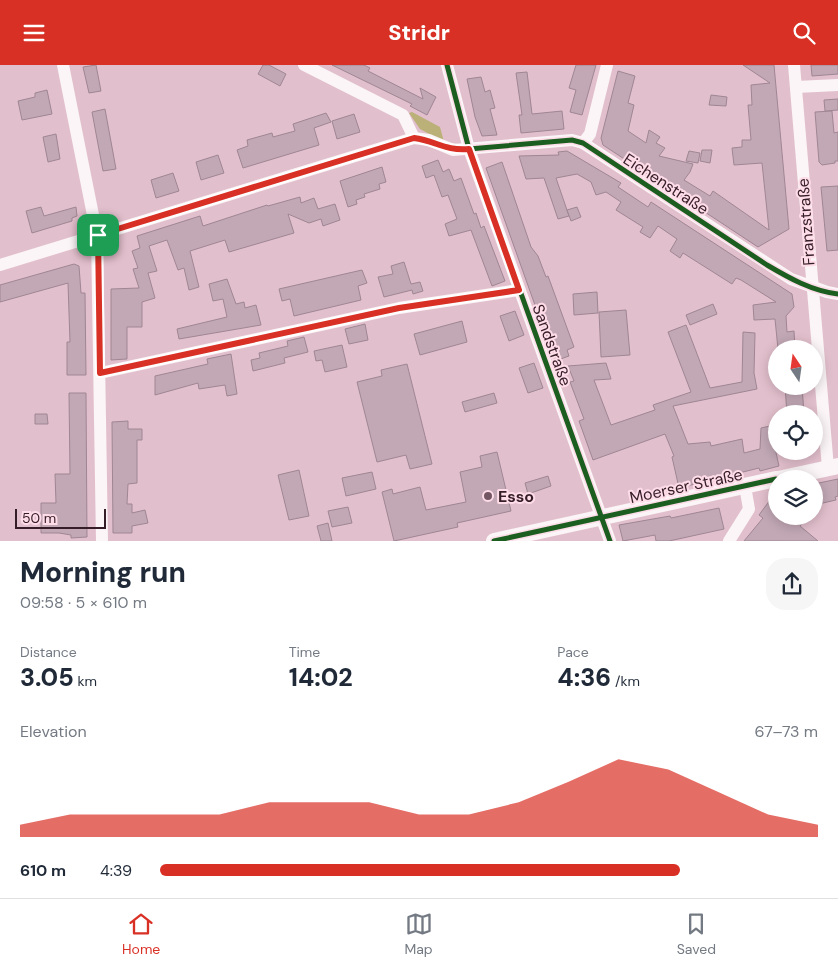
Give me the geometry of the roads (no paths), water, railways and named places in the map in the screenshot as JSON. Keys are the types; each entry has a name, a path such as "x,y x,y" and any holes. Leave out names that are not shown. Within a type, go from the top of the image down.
{"main road":[{"name":"Moerser Straße","path":"819,470 833,467"},
{"name":"Moerser Straße","path":"494,541 768,481"}],"street":[{"path":"63,65 98,235 102,541"},
{"path":"0,265 414,138 403,115 304,65"},
{"name":"Sandstraße","path":"447,65 469,149 610,541"},
{"path":"584,143 590,134 607,65"},
{"name":"Franzstraße","path":"794,65 811,287 833,467"},
{"path":"796,87 838,85"},
{"name":"Eichenstraße","path":"414,138 429,140 453,150 572,140 584,143 767,265 791,279 811,287 838,294"},
{"path":"100,373 399,308 519,290"},
{"path":"729,541 750,509 745,486"}],"place":[{"name":"Esso","path":"488,496"}]}
